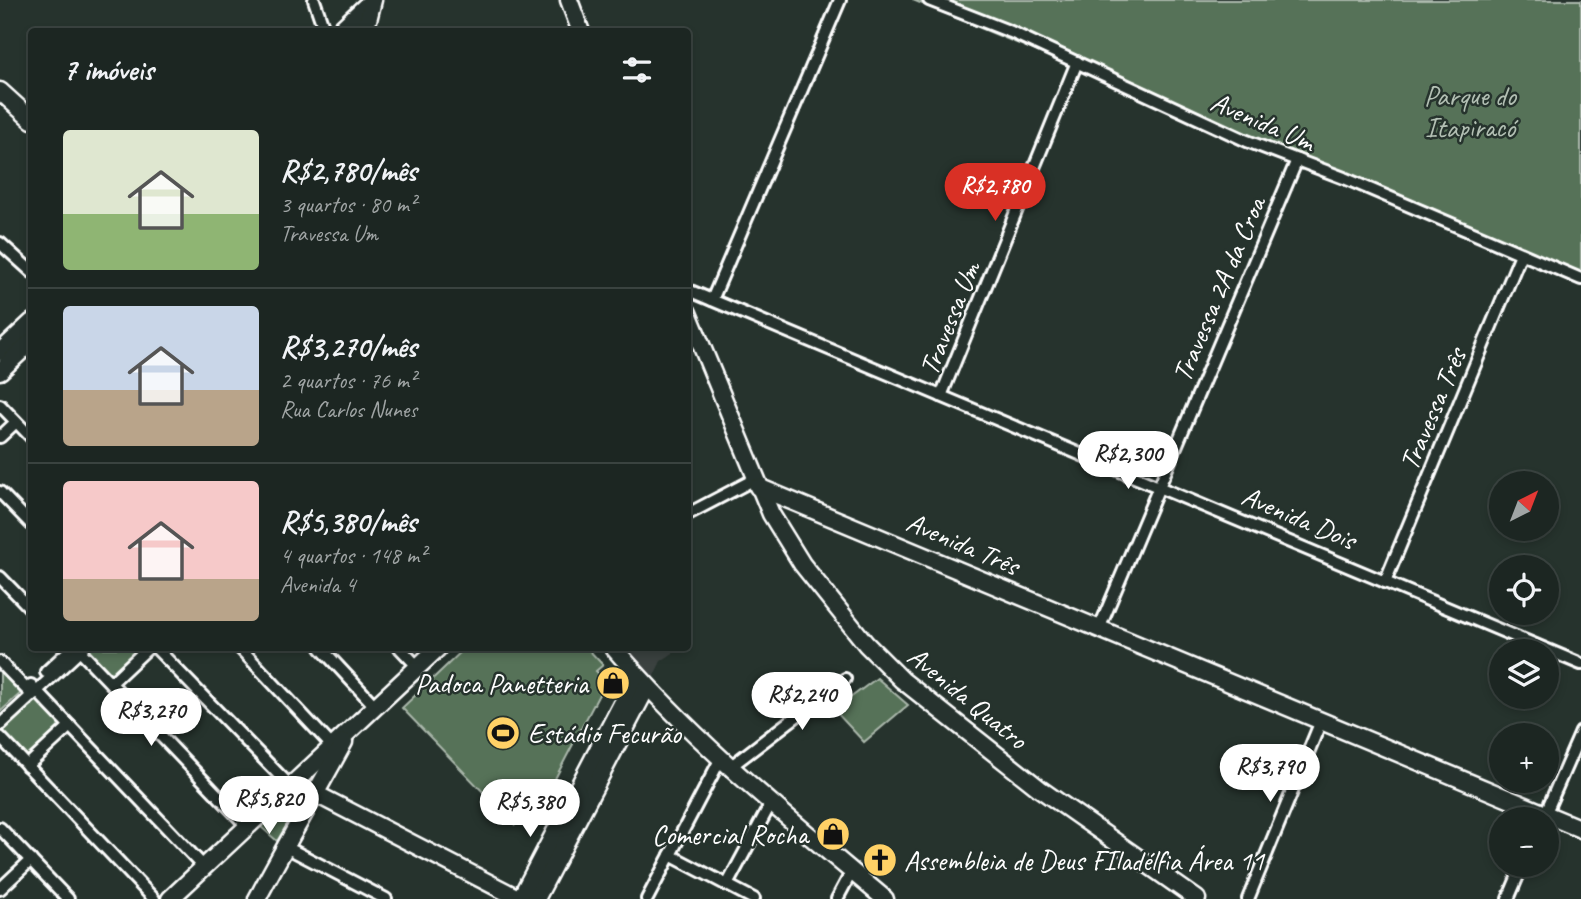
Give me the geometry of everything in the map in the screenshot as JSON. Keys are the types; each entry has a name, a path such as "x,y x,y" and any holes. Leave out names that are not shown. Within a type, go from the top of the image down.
{"street":[{"path":"314,0 324,28"},
{"path":"342,28 372,0"},
{"path":"367,28 372,0"},
{"path":"569,0 580,28"},
{"path":"712,300 840,0"},
{"name":"Avenida Um","path":"929,0 1077,62 1247,141 1581,279"},
{"name":"Travessa Um","path":"941,396 1077,62"},
{"path":"0,91 28,116"},
{"name":"Travessa 2A da Croa","path":"1099,629 1297,160"},
{"path":"0,243 28,268"},
{"name":"Travessa Três","path":"1385,582 1521,254"},
{"name":"Avenida Dois","path":"691,291 1581,664"},
{"path":"691,320 756,483 691,513"},
{"path":"0,352 26,344"},
{"path":"0,370 26,344"},
{"path":"0,405 28,434"},
{"path":"0,437 16,422"},
{"name":"Avenida Três","path":"756,483 1521,807"},
{"name":"Avenida Quatro","path":"756,483 802,564 866,644 902,680 1040,789 1197,899"},
{"path":"0,492 28,521"},
{"path":"0,577 28,607"},
{"path":"0,725 72,651"},
{"path":"76,651 111,683 247,826"},
{"path":"111,683 145,651"},
{"path":"159,651 290,786 316,794 520,899 580,799"},
{"path":"243,651 332,746"},
{"path":"324,651 375,706"},
{"path":"403,651 417,666"},
{"path":"170,899 433,651"},
{"path":"609,651 726,763 885,899"},
{"path":"616,651 639,680"},
{"path":"0,662 70,726 204,867"},
{"path":"647,899 670,855 726,763 845,679"},
{"path":"538,898 580,799 639,680"},
{"path":"0,715 32,690"},
{"path":"1248,899 1321,721"},
{"path":"27,766 70,726"},
{"path":"261,899 288,848 310,816 316,794 352,728"},
{"path":"1548,807 1581,732"},
{"path":"0,737 154,899"},
{"path":"727,885 771,803"},
{"name":"Avenida Três","path":"1559,822 1581,829"},
{"path":"0,828 68,899"},
{"path":"288,848 386,899"},
{"path":"670,855 754,899"},
{"path":"0,889 30,860"},
{"path":"837,899 852,871"},
{"path":"1508,899 1517,877"}],"shaded area":[{"path":"624,651 676,651 661,661 652,680"}],"green space":[{"name":"Parque do Itapiracó","path":"913,0 1581,0 1581,277"},
{"path":"87,651 140,651 111,678"},
{"name":"Estádio Fecurão","path":"462,651 590,651 603,665 596,671 606,681 533,821 520,817 515,825 402,708"},
{"path":"0,669 22,692 0,712"},
{"path":"877,678 908,705 864,742 834,710"},
{"path":"36,697 62,724 24,759 0,731"},
{"path":"294,794 302,796 301,802 277,841 260,826"}],"place":[{"name":"Padoca Panetteria","path":"613,683"},
{"name":"Estádio Fecurão","path":"503,733"},
{"name":"Comercial Rocha","path":"833,834"},
{"name":"Assembleia de Deus FIladélfia Área 11","path":"880,860"}]}
